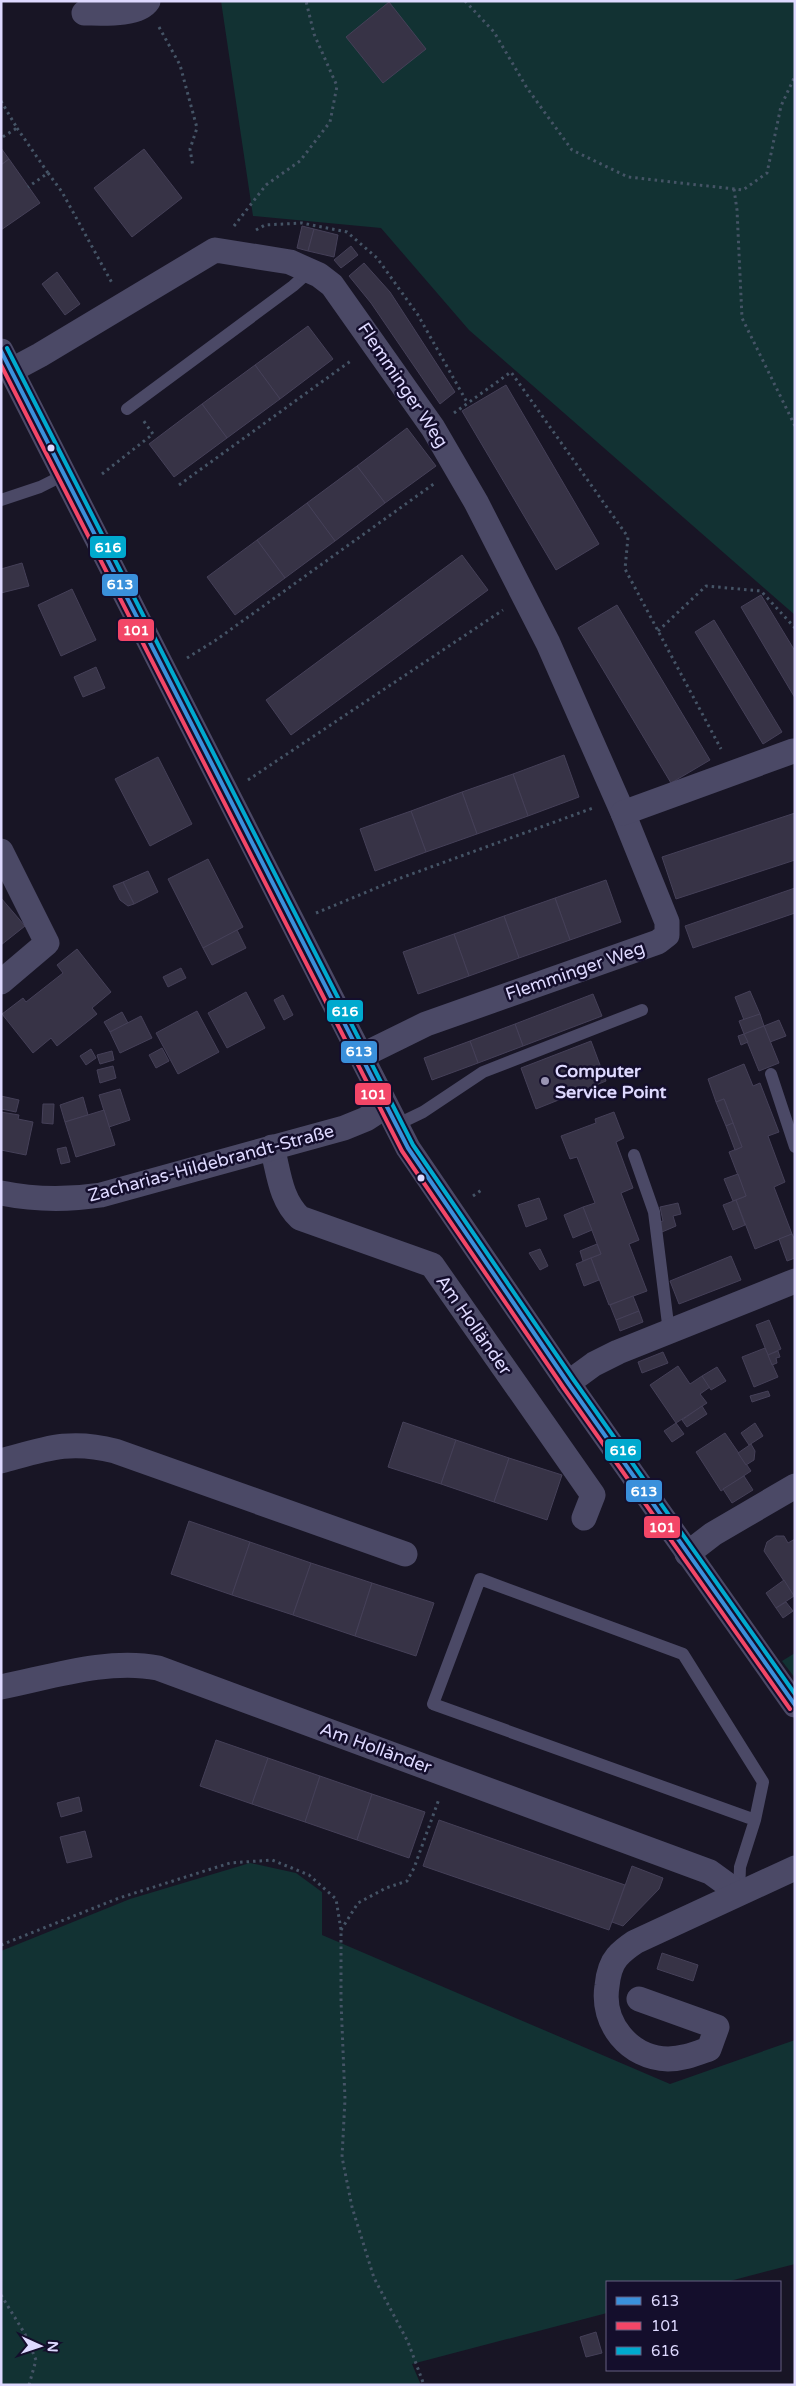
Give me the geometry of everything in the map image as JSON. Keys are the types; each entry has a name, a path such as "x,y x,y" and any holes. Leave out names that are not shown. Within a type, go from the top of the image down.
{"street":[{"path":"84,13 120,13 139,8 147,3"},
{"name":"Flemminger Weg","path":"216,250 282,260 307,268 332,284 434,428 458,467 548,643 620,806 667,922 667,935 658,942 426,1024 361,1056"},
{"path":"216,250 124,305 7,360 166,669 391,1116 424,1172 568,1383 795,1705"},
{"path":"620,806 733,772 794,751"},
{"path":"1,851 47,943 1,982"},
{"name":"Zacharias-Hildebrandt-Straße","path":"1,1193 48,1199 76,1199 101,1195 344,1128 366,1120 391,1116"},
{"name":"Am Holländer","path":"272,1147 283,1194 290,1209 300,1218 432,1265 593,1495 584,1518"},
{"path":"568,1383 594,1364 618,1352 795,1282"},
{"path":"1,1461 53,1446 70,1444 93,1446 115,1451 405,1554"},
{"path":"687,1554 714,1534 795,1486"},
{"name":"Am Holländer","path":"1,1687 119,1664 149,1666 710,1872 739,1893"},
{"path":"639,1999 717,2027 709,2049 684,2058 666,2059 646,2054 629,2046 617,2032 608,2016 605,1997 609,1974 617,1957 635,1942 795,1868"}],"lane":[{"path":"130,407 293,286 302,278 307,268"},
{"path":"1,500 40,487 66,474"},
{"path":"391,1116 423,1112 483,1072 642,1010"},
{"path":"771,1074 795,1147"},
{"path":"634,1155 654,1212 669,1332"},
{"path":"739,1893 740,1867 755,1820 763,1782 683,1654 480,1579 433,1704 755,1820"}],"path":[{"path":"216,250 266,185 300,161 330,122 338,86 314,34 306,1"},
{"path":"465,1 494,32 527,88 572,150 628,177 743,190 767,173 782,106 795,76"},
{"path":"147,3 180,65 197,128 190,149 193,167"},
{"path":"1,101 17,128 62,192 124,305"},
{"path":"1,138 17,128"},
{"path":"28,187 48,173"},
{"path":"734,189 737,210 742,318 795,426"},
{"path":"179,485 375,344"},
{"path":"434,428 511,372 628,537 625,569 733,772"},
{"path":"102,474 153,434 130,407"},
{"path":"166,669 216,640 458,467"},
{"path":"658,631 706,586 761,591 795,628"},
{"path":"227,791 256,775 525,596"},
{"path":"294,924 398,880 620,806"},
{"path":"341,1930 358,1903 386,1888 407,1881 414,1868 448,1775"},
{"path":"1,1945 120,1898 230,1863 272,1860 309,1875 336,1899 341,1930 341,2001 345,2098 344,2165 352,2207 374,2278 408,2342 424,2385"},
{"path":"1,2295 25,2334 36,2360 29,2385"}],"green space":[{"path":"221,1 795,1 795,615 469,330 381,228 253,216"},
{"path":"795,1653 795,1678 782,1661"},
{"path":"250,1863 296,1873 322,1892 322,1935 670,2084 795,2040 795,2264 730,2281 606,2281 606,2313 412,2364 421,2385 1,2385 1,1951 130,1899"}],"building":[{"path":"389,2 426,49 383,83 346,37"},
{"path":"1,148 9,159 1,165"},
{"path":"144,149 182,198 132,237 94,188"},
{"path":"9,159 40,203 1,230 1,165"},
{"path":"302,226 314,229 308,251 297,248"},
{"path":"314,229 338,235 334,257 308,251"},
{"path":"351,246 358,255 341,268 334,260"},
{"path":"364,263 390,292 455,392 440,404 371,303 349,276"},
{"path":"57,272 80,304 65,315 42,284"},
{"path":"308,326 333,359 280,399 255,365"},
{"path":"255,365 280,399 227,438 202,404"},
{"path":"506,385 599,544 556,570 462,411"},
{"path":"202,404 227,438 174,477 149,444"},
{"path":"407,428 436,466 385,503 357,466"},
{"path":"357,466 385,503 335,541 307,503"},
{"path":"307,503 335,541 285,578 257,540"},
{"path":"257,540 285,578 235,615 207,577"},
{"path":"462,555 488,590 291,735 266,700"},
{"path":"22,563 29,586 1,593 1,569"},
{"path":"72,589 96,640 61,656 38,605"},
{"path":"761,595 795,651 795,698 741,607"},
{"path":"617,605 710,760 671,783 578,628"},
{"path":"714,620 782,732 763,744 695,632"},
{"path":"96,667 105,688 83,697 74,677"},
{"path":"564,755 579,797 528,816 513,774"},
{"path":"158,757 192,824 150,846 115,779"},
{"path":"513,774 528,816 477,834 462,792"},
{"path":"462,792 477,834 426,852 411,811"},
{"path":"411,811 426,852 375,871 360,829"},
{"path":"795,813 795,860 676,899 662,857"},
{"path":"208,859 243,927 203,948 168,879"},
{"path":"148,871 158,892 134,904 123,882"},
{"path":"606,880 621,922 570,940 555,898"},
{"path":"123,882 134,904 128,906 120,900 113,886"},
{"path":"795,888 795,913 693,948 685,926"},
{"path":"1,898 25,926 1,945"},
{"path":"555,898 570,940 519,958 504,916"},
{"path":"504,916 519,958 469,976 454,934"},
{"path":"237,930 246,948 212,965 203,948"},
{"path":"454,934 469,976 418,994 403,952"},
{"path":"77,949 111,992 92,1008 97,1014 57,1046 51,1038 33,1053 2,1014 23,998 26,1002 63,973 57,965"},
{"path":"181,968 186,978 168,987 163,977"},
{"path":"750,991 760,1014 744,1020 735,997"},
{"path":"246,992 265,1028 227,1048 208,1013"},
{"path":"593,994 602,1016 523,1046 515,1024"},
{"path":"283,995 293,1015 284,1020 274,1000"},
{"path":"197,1011 219,1052 178,1074 156,1033"},
{"path":"122,1012 128,1023 110,1032 104,1022"},
{"path":"760,1014 764,1026 744,1034 739,1021"},
{"path":"141,1016 152,1038 120,1053 110,1032"},
{"path":"779,1020 786,1036 770,1042 764,1026"},
{"path":"515,1024 523,1046 478,1063 470,1041"},
{"path":"764,1026 779,1063 759,1071 744,1034"},
{"path":"744,1034 748,1042 741,1045 738,1036"},
{"path":"470,1041 478,1063 432,1080 424,1058"},
{"path":"591,1041 606,1081 536,1109 521,1068"},
{"path":"162,1048 169,1061 156,1068 149,1055"},
{"path":"91,1049 96,1058 86,1065 80,1056"},
{"path":"112,1051 114,1060 100,1064 97,1055"},
{"path":"744,1064 753,1086 760,1083 779,1132 768,1136 785,1182 774,1187 792,1234 755,1249 736,1200 746,1196 729,1152 742,1147 724,1099 716,1102 708,1079"},
{"path":"113,1066 116,1078 100,1083 97,1070"},
{"path":"120,1089 130,1120 109,1127 99,1095"},
{"path":"1,1096 19,1100 16,1112 1,1109"},
{"path":"83,1097 88,1115 65,1122 60,1105"},
{"path":"724,1099 733,1123 726,1126 716,1102"},
{"path":"43,1104 54,1104 53,1124 42,1123"},
{"path":"104,1110 115,1145 76,1157 65,1122"},
{"path":"1,1112 19,1115 18,1119 33,1122 26,1155 1,1150"},
{"path":"614,1112 624,1138 616,1142 633,1188 621,1193 639,1240 629,1244 647,1291 609,1305 591,1258 601,1254 583,1207 595,1203 577,1157 570,1159 561,1136 596,1123 595,1119"},
{"path":"733,1123 742,1147 735,1150 726,1126"},
{"path":"66,1147 70,1162 61,1164 57,1149"},
{"path":"738,1174 746,1196 733,1201 724,1179"},
{"path":"539,1198 547,1219 526,1227 518,1205"},
{"path":"736,1200 745,1225 733,1230 723,1205"},
{"path":"678,1203 681,1214 673,1216 676,1226 662,1232 659,1222 663,1221 660,1207"},
{"path":"583,1207 592,1230 573,1238 564,1215"},
{"path":"792,1234 795,1240 795,1258 787,1261 779,1239"},
{"path":"597,1244 601,1254 583,1261 580,1251"},
{"path":"540,1249 548,1266 540,1270 529,1253"},
{"path":"731,1256 741,1280 679,1304 670,1281"},
{"path":"591,1258 599,1280 584,1286 576,1264"},
{"path":"633,1296 639,1311 616,1320 610,1305"},
{"path":"639,1311 643,1322 620,1331 616,1320"},
{"path":"769,1320 781,1349 768,1355 756,1325"},
{"path":"765,1348 778,1377 754,1387 742,1357"},
{"path":"778,1351 780,1357 776,1358 777,1363 772,1365 768,1355"},
{"path":"663,1352 668,1363 642,1373 638,1362"},
{"path":"678,1366 690,1384 702,1376 710,1387 700,1394 707,1403 676,1423 650,1385"},
{"path":"717,1367 726,1381 711,1390 702,1376"},
{"path":"768,1391 770,1396 752,1402 750,1396"},
{"path":"702,1406 707,1414 687,1427 682,1420"},
{"path":"403,1422 456,1440 441,1484 388,1467"},
{"path":"676,1423 684,1434 672,1442 664,1431"},
{"path":"755,1423 763,1436 749,1445 741,1433"},
{"path":"725,1433 751,1471 721,1491 696,1452"},
{"path":"456,1440 509,1458 494,1502 441,1484"},
{"path":"751,1444 755,1451 754,1460 746,1465 738,1453"},
{"path":"509,1458 562,1475 547,1520 494,1502"},
{"path":"744,1476 753,1490 732,1503 723,1489"},
{"path":"189,1521 250,1542 232,1595 171,1574"},
{"path":"776,1536 784,1536 788,1543 795,1539 794,1596 764,1551 767,1542"},
{"path":"250,1542 311,1563 293,1615 232,1595"},
{"path":"311,1563 372,1583 355,1636 293,1615"},
{"path":"784,1580 794,1596 776,1608 766,1593"},
{"path":"372,1583 434,1603 416,1656 355,1636"},
{"path":"786,1602 793,1611 783,1618 776,1608"},
{"path":"216,1740 268,1758 252,1804 200,1786"},
{"path":"268,1758 320,1776 305,1822 252,1804"},
{"path":"320,1776 372,1794 357,1840 305,1822"},
{"path":"372,1794 425,1812 409,1858 357,1840"},
{"path":"79,1797 82,1811 61,1817 57,1803"},
{"path":"439,1820 625,1885 609,1930 423,1866"},
{"path":"85,1831 92,1857 67,1863 60,1837"},
{"path":"632,1866 663,1878 659,1889 623,1926 612,1922"},
{"path":"662,1953 698,1965 693,1981 657,1969"},
{"path":"596,2332 602,2353 586,2357 580,2337"}],"transit line":[{"name":"616","path":"7,348 413,1145 573,1379 795,1694"},
{"name":"613","path":"1,351 408,1148 568,1383 795,1705"},
{"name":"101","path":"1,365 402,1151 563,1387 790,1709"}],"place":[{"name":"Computer Service Point","path":"545,1081"}]}
